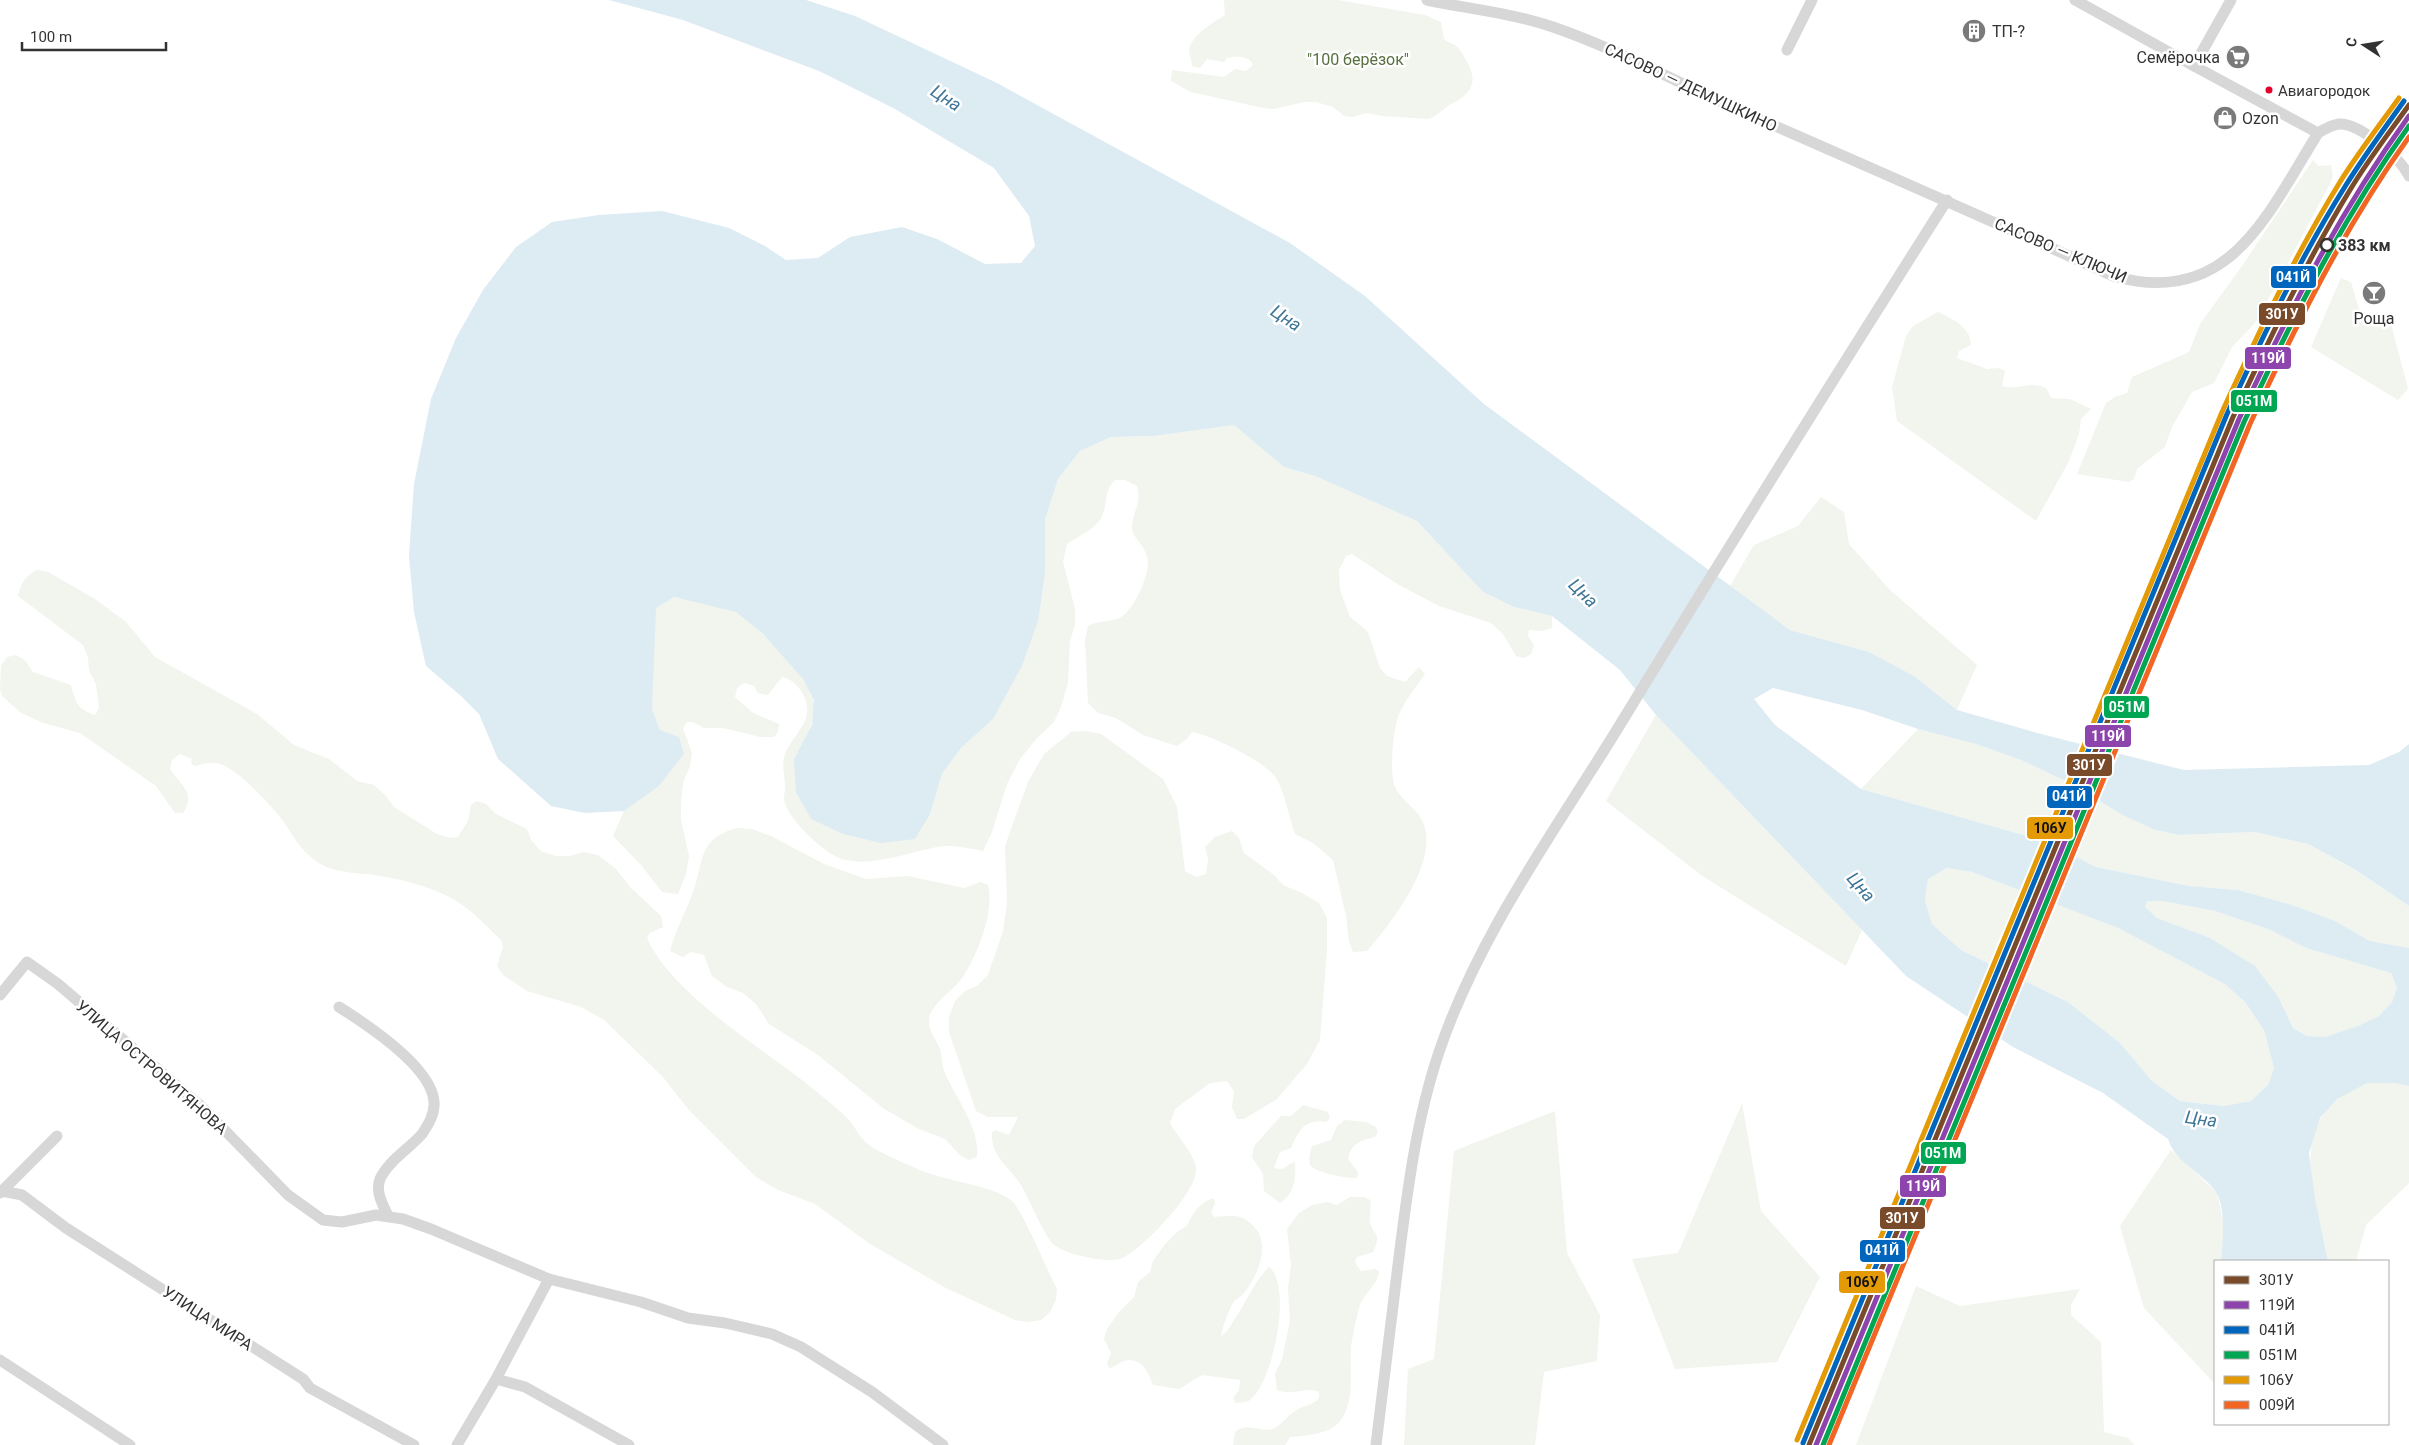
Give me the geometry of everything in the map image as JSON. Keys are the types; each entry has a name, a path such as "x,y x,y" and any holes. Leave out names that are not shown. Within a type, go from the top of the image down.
{"street":[{"name":"САСОВО — ДЕМУШКИНО","path":"1427,0 1510,15 1551,26 1587,39 1754,117 1947,200"},
{"path":"1788,50 1812,0"},
{"path":"2075,0 2318,133 2332,126 2350,125 2391,153 2409,176"},
{"path":"2194,66 2231,0"},
{"name":"САСОВО — КЛЮЧИ","path":"1947,200 2113,276 2144,283 2182,281 2220,265 2246,243 2267,215 2318,133"},
{"path":"1376,1445 1404,1218 1427,1092 1451,1019 1468,981 1517,891 1753,508 1947,200"},
{"name":"УЛИЦА ОСТРОВИТЯНОВА","path":"0,995 27,962 58,984 202,1107 288,1195 324,1220 342,1222 364,1216 388,1216 418,1223 549,1279 633,1299 688,1318 745,1326 786,1339 872,1392 943,1445"},
{"path":"338,1007 368,1024 414,1066 433,1094 434,1110 427,1125 380,1179 378,1190 381,1202 388,1216"},
{"name":"УЛИЦА МИРА","path":"1,1192 57,1136"},
{"name":"УЛИЦА МИРА","path":"1,1192 22,1195 66,1228 303,1379 310,1388 414,1445"},
{"path":"457,1445 496,1379 549,1279"},
{"path":"0,1360 130,1445"},
{"path":"496,1379 525,1387 629,1445"}],"green space":[{"name":"\"100 берёзок\"","path":"1224,0 1338,0 1425,15 1441,22 1444,39 1455,45 1469,65 1472,72 1472,85 1459,100 1428,119 1366,113 1352,117 1344,116 1333,107 1316,102 1304,102 1274,109 1263,108 1191,92 1171,81 1172,70 1224,77 1235,69 1246,71 1253,65 1249,59 1239,57 1227,58 1224,62 1207,59 1200,68 1192,66 1189,50 1191,44 1204,29 1225,15"},
{"path":"2313,160 2318,166 2331,165 2333,176 2330,184 2256,322 2232,347 2214,383 2192,392 2172,427 2165,447 2137,469 2134,479 2129,482 2077,474 2106,403 2115,397 2127,393 2132,377 2189,352 2200,324 2242,266"},
{"path":"2341,278 2351,282 2362,319 2389,316 2408,389 2398,400 2311,347"},
{"path":"1938,312 1959,324 1968,333 1971,345 1959,351 1957,358 1987,369 1999,368 2005,371 2002,386 2040,386 2046,388 2051,398 2070,399 2091,409 2081,419 2079,434 2069,461 2036,521 1897,421 1892,387 1906,336 1913,326"},
{"path":"1234,425 1284,467 1315,476 1417,521 1483,592 1514,607 1552,616 1552,628 1542,631 1529,630 1528,636 1534,645 1531,654 1524,658 1516,656 1503,634 1491,623 1439,606 1399,585 1352,554 1346,556 1339,570 1340,590 1350,617 1368,632 1380,668 1387,676 1405,682 1419,667 1425,674 1408,697 1400,712 1395,728 1392,771 1395,787 1422,820 1426,836 1425,853 1420,871 1411,890 1389,924 1367,951 1353,952 1349,942 1346,916 1333,860 1313,843 1295,834 1282,791 1276,778 1261,764 1237,750 1201,734 1192,732 1187,739 1177,746 1143,735 1116,718 1098,713 1088,703 1085,640 1088,626 1121,617 1137,598 1147,571 1147,556 1132,530 1138,502 1137,486 1125,480 1115,480 1111,484 1104,510 1097,524 1067,544 1063,562 1075,609 1075,625 1070,641 1068,683 1061,707 1054,722 1037,738 1020,759 1007,784 992,832 983,851 943,846 887,859 860,862 848,861 837,857 813,840 791,815 784,799 783,767 785,754 806,719 807,708 804,696 797,686 782,677 768,695 758,693 754,686 744,683 737,688 735,697 753,713 779,724 778,732 774,737 760,737 723,728 704,728 693,722 687,722 683,728 692,753 690,766 683,783 681,803 681,820 689,856 686,874 678,894 662,892 641,865 613,836 624,811 658,787 660,730 652,709 655,608 673,597 724,608 737,613 756,628 782,654 804,681 811,693 814,702 813,718 805,739 794,759 930,814 942,774 961,748 993,719 1045,573 1045,520 1058,479 1080,451 1111,437 1154,436"},
{"path":"1821,497 1844,512 1849,544 1890,590 1977,665 1957,710 1914,676 1869,652 1790,630 1730,586 1754,545 1798,526"},
{"path":"37,570 48,572 95,599 126,622 155,657 257,714 294,745 329,759 357,781 374,785 394,807 437,834 450,838 458,837 468,821 471,805 477,801 486,804 496,814 527,829 531,840 541,851 556,856 570,856 584,852 598,855 615,868 631,888 661,916 663,927 650,933 647,938 659,958 675,978 716,1016 802,1080 843,1114 866,1142 885,1154 924,1172 992,1190 1012,1201 1029,1229 1057,1289 1056,1300 1050,1312 1041,1320 1028,1322 1015,1320 946,1288 870,1244 815,1204 776,1189 756,1177 688,1109 663,1077 604,1020 581,1007 527,991 503,975 497,966 503,947 501,940 469,910 450,897 423,886 404,881 377,875 341,871 324,866 304,850 261,795 236,773 221,764 208,763 195,766 191,764 192,759 180,754 172,760 170,769 185,789 188,800 183,813 175,813 156,786 80,733 43,723 21,713 2,696 0,689 1,665 7,657 16,655 25,660 33,672 71,685 76,701 84,710 95,715 99,708 96,684 89,671 88,658 83,645 18,596 24,580"},
{"path":"1656,715 1862,930 1846,966 1701,875 1606,801"},
{"path":"1918,729 1976,744 2021,760 2068,782 2121,814 2179,835 2255,832 2308,844 2353,869 2409,906 2409,948 2370,941 2333,920 2289,904 2238,890 2189,886 2096,867 2045,841 1861,789"},
{"path":"1086,731 1101,734 1163,779 1177,807 1185,871 1196,877 1206,874 1208,859 1205,847 1215,837 1232,831 1239,838 1244,853 1274,875 1283,885 1319,903 1327,918 1327,950 1320,1040 1307,1064 1277,1099 1244,1119 1237,1119 1232,1107 1234,1091 1227,1081 1210,1083 1175,1109 1170,1123 1195,1163 1195,1178 1179,1204 1156,1231 1132,1252 1117,1260 1078,1255 1060,1249 1050,1241 1019,1182 997,1154 992,1141 992,1133 995,1130 1009,1135 1018,1117 988,1117 976,1111 949,1032 949,1017 955,1001 965,991 977,986 988,975 1003,931 1007,903 1005,846 1028,782 1044,754 1071,732"},
{"path":"737,828 752,829 771,836 824,864 866,879 908,876 964,888 981,882 988,885 989,907 979,946 962,978 938,1003 929,1019 931,1030 940,1050 944,1070 975,1135 977,1157 969,1160 961,1156 945,1139 917,1128 883,1108 818,1055 769,1024 756,1004 743,993 727,987 712,976 704,955 691,952 683,957 670,951 695,886 706,849 717,837"},
{"path":"1947,868 1972,872 2118,928 2226,984 2245,1002 2264,1030 2274,1068 2268,1085 2251,1101 2224,1106 2180,1101 2152,1081 2120,1043 2068,1002 1961,950 1932,924 1925,900 1928,879"},
{"path":"2147,900 2163,901 2215,911 2268,929 2306,948 2391,973 2397,988 2392,1002 2379,1016 2358,1026 2325,1037 2307,1036 2293,1028 2279,998 2208,937 2157,918 2145,907"},
{"path":"2367,1083 2395,1083 2409,1086 2409,1183 2366,1225 2356,1260 2328,1260 2311,1177 2311,1156 2314,1135 2322,1117 2336,1100"},
{"path":"1742,1103 1761,1211 1820,1277 1777,1362 1675,1369 1632,1259 1678,1253"},
{"path":"1303,1105 1328,1112 1330,1118 1326,1122 1307,1124 1300,1131 1291,1148 1280,1152 1274,1167 1283,1169 1295,1162 1295,1180 1289,1195 1280,1203 1264,1191 1263,1174 1252,1157 1254,1146 1281,1116 1291,1116"},
{"path":"1555,1111 1567,1253 1600,1315 1597,1361 1544,1372 1535,1445 1404,1445 1408,1369 1434,1359 1454,1151"},
{"path":"1345,1120 1366,1122 1376,1127 1378,1132 1375,1137 1354,1146 1349,1154 1348,1159 1358,1172 1357,1178 1320,1171 1311,1166 1309,1162 1312,1146 1331,1140 1337,1126"},
{"path":"2171,1150 2217,1193 2225,1231 2221,1260 2214,1260 2214,1383 2144,1308 2120,1226"},
{"path":"1350,1197 1365,1197 1370,1200 1370,1221 1377,1237 1373,1252 1357,1257 1355,1262 1361,1271 1375,1269 1379,1271 1376,1281 1359,1308 1351,1346 1349,1399 1342,1418 1335,1426 1326,1431 1290,1437 1285,1445 1233,1445 1235,1432 1240,1429 1249,1427 1263,1430 1273,1429 1295,1411 1314,1403 1319,1398 1319,1392 1315,1390 1283,1392 1277,1390 1275,1374 1282,1359 1290,1321 1288,1289 1291,1265 1287,1229 1299,1213 1312,1205 1327,1202 1337,1205"},
{"path":"1214,1198 1215,1203 1211,1213 1215,1217 1233,1216 1246,1220 1256,1229 1262,1244 1262,1253 1257,1271 1249,1287 1231,1306 1221,1336 1230,1327 1255,1284 1269,1267 1276,1277 1279,1293 1280,1313 1277,1334 1266,1375 1258,1390 1250,1400 1245,1402 1235,1403 1233,1398 1239,1390 1240,1380 1202,1375 1179,1389 1153,1385 1147,1371 1140,1363 1135,1361 1124,1361 1109,1368 1107,1363 1111,1353 1104,1339 1107,1329 1119,1312 1134,1297 1138,1282 1150,1272 1153,1261 1165,1244 1178,1231 1187,1226 1200,1205"},
{"path":"1916,1286 1960,1306 2080,1289 2071,1305 2071,1315 2101,1342 2104,1432 2128,1438 2134,1445 1856,1445"}],"water":[{"name":"Цна","path":"609,0 806,0 855,16 997,83 1290,243 1365,296 1484,404 1790,630 1869,652 1914,676 1957,710 2041,734 2184,770 2369,765 2399,752 2409,744 2409,906 2354,869 2308,844 2255,832 2179,835 2153,829 2121,814 2068,782 2021,760 1976,744 1918,729 1862,710 1773,688 1754,699 1775,725 1861,789 2045,841 2096,867 2189,886 2238,890 2289,904 2333,920 2370,941 2409,948 2409,1086 2395,1083 2367,1083 2337,1099 2320,1118 2309,1153 2315,1199 2328,1260 2221,1260 2223,1216 2216,1192 2176,1155 2168,1139 2103,1093 2013,1047 1906,976 1656,715 1620,670 1552,616 1514,607 1483,592 1417,521 1315,476 1284,467 1234,425 1154,436 1111,437 1080,451 1058,479 1045,520 1045,573 1038,621 1022,666 993,719 961,748 942,774 930,814 915,839 881,843 843,834 811,819 796,792 794,759 812,725 814,700 803,679 763,634 736,612 674,597 656,608 652,709 660,730 679,737 684,754 658,787 624,811 585,813 551,806 498,759 479,714 426,666 414,612 409,556 414,484 431,399 456,338 483,290 516,247 552,222 599,215 662,211 729,228 765,246 786,260 818,258 850,237 902,227 937,239 985,264 1021,263 1035,246 1029,216 994,168 895,109 819,71 683,20","holes":["1947,868 1972,872 2118,928 2225,984 2245,1002 2264,1030 2274,1068 2268,1085 2251,1101 2224,1106 2180,1101 2152,1081 2120,1043 2068,1002 1961,950 1932,924 1925,900 1928,879","2147,901 2163,901 2215,911 2268,929 2306,948 2391,973 2397,988 2392,1002 2379,1016 2358,1026 2325,1037 2307,1036 2293,1028 2279,998 2255,966 2208,937 2157,918 2145,907"]}],"transit line":[{"name":"106У","path":"1797,1440 2222,412 2249,353 2323,210 2354,161 2399,98"},
{"name":"041Й","path":"1803,1443 2227,414 2268,327 2313,241 2353,174 2404,101"},
{"name":"301У","path":"1809,1445 2233,417 2288,302 2318,245 2364,168 2409,105"},
{"name":"119Й","path":"1816,1445 2239,419 2296,301 2317,263 2360,189 2409,116"},
{"name":"051М","path":"1823,1445 2244,422 2319,270 2362,197 2409,126"},
{"name":"009Й","path":"1829,1445 2250,424 2285,350 2323,277 2364,205 2409,137"}],"place":[{"name":"ТП-?","path":"1974,31"},
{"name":"Семёрочка","path":"2238,57"},
{"name":"Авиагородок","path":"2269,90"},
{"name":"Ozon","path":"2225,118"},
{"name":"383 км","path":"2327,245"},
{"name":"Роща","path":"2374,293"}]}
